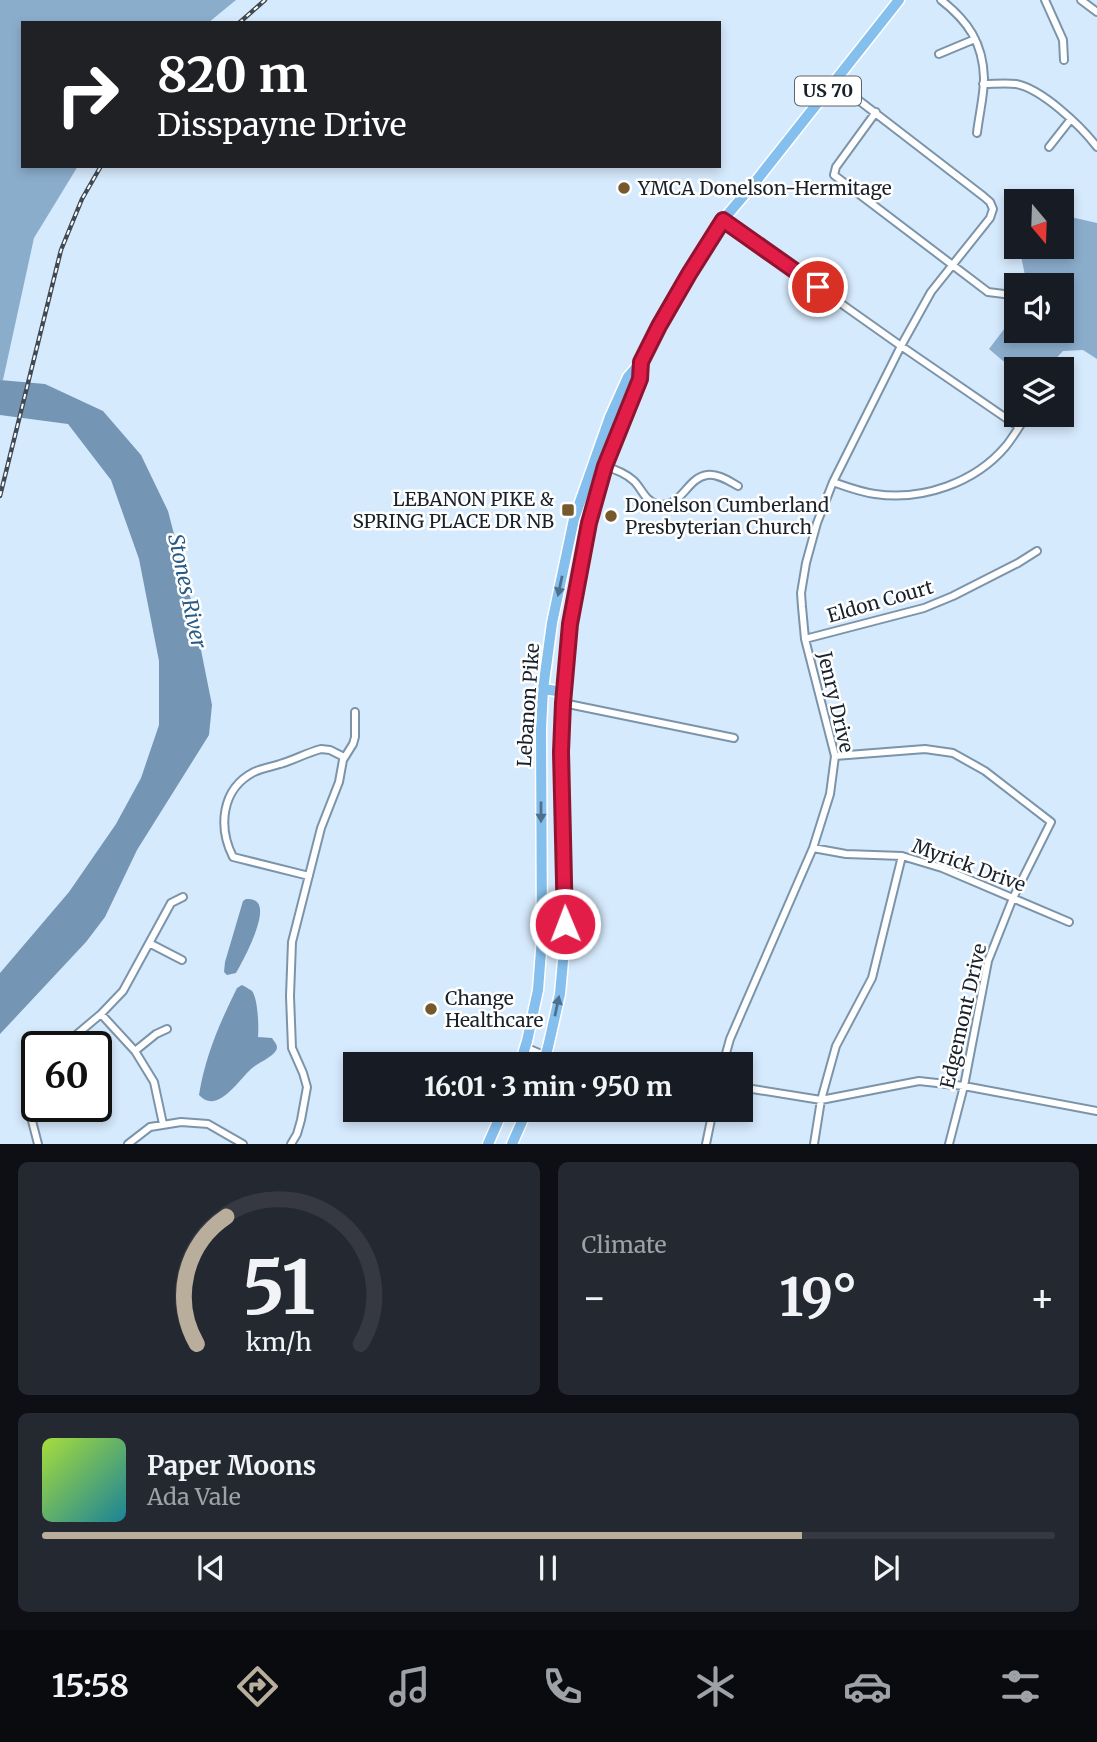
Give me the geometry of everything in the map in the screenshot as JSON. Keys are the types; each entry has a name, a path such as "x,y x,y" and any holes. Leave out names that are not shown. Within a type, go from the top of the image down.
{"main road":[{"name":"Lebanon Pike","path":"528,1052 538,990 541,938 543,689 552,623 574,519 610,417 628,377 641,362 689,274 723,220 899,0"},
{"name":"Lebanon Pike","path":"546,1052 560,994 565,939 561,752 570,624 589,523 605,466 640,379 641,362"},
{"path":"569,542 585,545"},
{"path":"543,689 563,697"},
{"path":"488,1143 498,1122"},
{"path":"512,1143 522,1122"}],"street":[{"path":"941,0 974,33 983,84 977,133"},
{"path":"1045,0 1063,40 1064,60"},
{"path":"1081,0 1097,12"},
{"path":"939,54 975,39"},
{"path":"835,82 876,112 836,167 834,175 988,292 1004,294"},
{"path":"983,84 1015,84 1043,96 1079,126 1097,147"},
{"name":"Jenry Drive","path":"726,1052 813,848 830,794 835,756 805,639 802,593 806,563 817,523 833,482 931,292 990,218 993,209 990,202 876,112"},
{"path":"1049,148 1071,119"},
{"path":"723,220 1004,417"},
{"path":"833,482 876,495 912,495 946,487 978,470 1005,447 1019,427"},
{"path":"605,466 622,472 635,482 647,499 660,505 673,502 698,478 708,474 738,486"},
{"name":"Eldon Court","path":"805,639 924,608 1018,563 1037,551"},
{"path":"563,697 734,737"},
{"path":"292,1143 301,1120 307,1087 292,1048 292,942 321,828 339,782 344,757 350,751 355,737 355,712"},
{"name":"Edgemont Drive","path":"835,756 925,749 953,754 985,771 1051,822 1013,898 988,961 964,1086 949,1143"},
{"path":"309,876 233,857 224,833 223,820 227,802 238,784 255,771 321,750 330,750 344,757"},
{"name":"Myrick Drive","path":"813,848 846,854 902,856 942,868 1069,922"},
{"path":"814,1143 821,1100 836,1046 872,978 902,856"},
{"path":"81,1031 122,991 171,903 183,897"},
{"path":"149,943 182,960"},
{"path":"101,1014 135,1051 154,1082 163,1124"},
{"path":"135,1051 156,1034 167,1029"},
{"path":"530,1049 534,1052"},
{"path":"753,1089 821,1100 919,1081 964,1086 1097,1111"},
{"path":"32,1122 38,1143"},
{"path":"128,1143 150,1127 181,1122 208,1124 243,1143"},
{"path":"706,1143 710,1122"}],"shaded area":[{"path":"0,0 236,0 210,21 21,21 21,168 77,168 34,238 3,380 0,380"},
{"path":"1074,218 1097,223 1097,359 1083,350 1063,351 1057,357 1004,357 1004,362 989,349 1004,329 1004,343 1074,343 1074,273 1025,273 1022,259 1074,259"}],"water":[{"name":"Stones River","path":"0,380 45,384 103,411 141,455 168,511 191,600 212,705 209,735 137,850 105,917 86,942 0,1034 0,973 69,892 116,824 141,778 159,725 159,661 139,559 111,480 68,424 0,415"},
{"path":"243,901 256,901 260,916 249,948 236,973 227,975 224,972 225,962"},
{"path":"242,985 252,991 256,1000 258,1037 272,1038 277,1048 273,1054 251,1069 227,1094 213,1101 206,1100 199,1095 209,1053 237,988"}],"railway":[{"path":"241,21 265,0"},
{"path":"0,496 61,250 82,199 100,168"}],"place":[{"name":"YMCA Donelson-Hermitage","path":"624,188"},
{"name":"LEBANON PIKE & SPRING PLACE DR NB","path":"568,510"},
{"name":"Donelson Cumberland Presbyterian Church","path":"611,516"},
{"name":"Change Healthcare","path":"431,1009"}],"route":[{"path":"565,924 561,752 570,624 589,523 605,466 640,379 641,362 702,251 723,220 818,287"}]}
